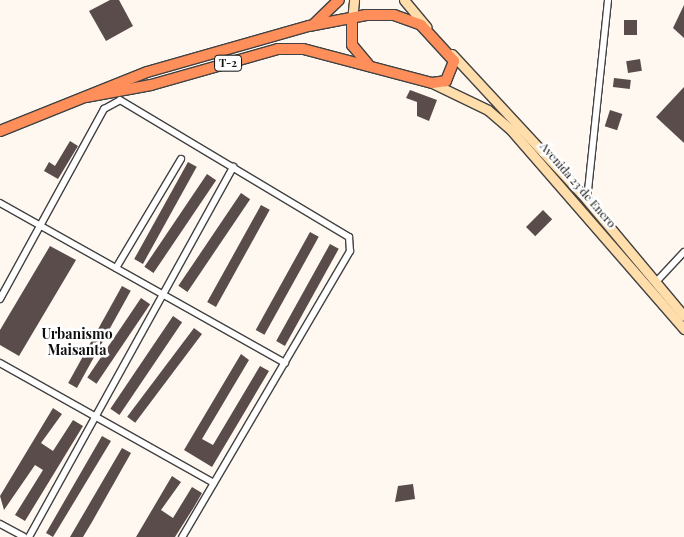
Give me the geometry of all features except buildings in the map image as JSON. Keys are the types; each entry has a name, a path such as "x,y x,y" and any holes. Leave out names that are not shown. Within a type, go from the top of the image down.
{"highway":[{"name":"T-2","path":"309,26 324,18 339,0"},
{"name":"T-2","path":"0,131 146,72 309,26 394,15 432,33 452,54"},
{"path":"352,20 352,45 369,65"},
{"name":"T-2","path":"87,97 151,85 278,49 303,49 432,83"},
{"path":"432,83 452,75 452,54"}],"main road":[{"path":"352,20 354,0"},
{"path":"404,0 432,33"},
{"name":"Avenida 23 de Enero","path":"452,54 587,200 684,316"},
{"name":"Avenida 23 de Enero","path":"432,83 488,110 511,130 684,329"}],"street":[{"path":"587,200 608,0"},
{"path":"0,299 104,109 115,101 233,167 350,240 350,251 182,537"},
{"path":"116,268 181,158"},
{"path":"29,537 233,167"},
{"path":"0,203 285,363"},
{"path":"656,282 684,252"},
{"path":"0,363 214,483"},
{"path":"0,524 24,537"}],"district":[{"name":"Urbanismo Maisanta","path":"77,342"}]}
